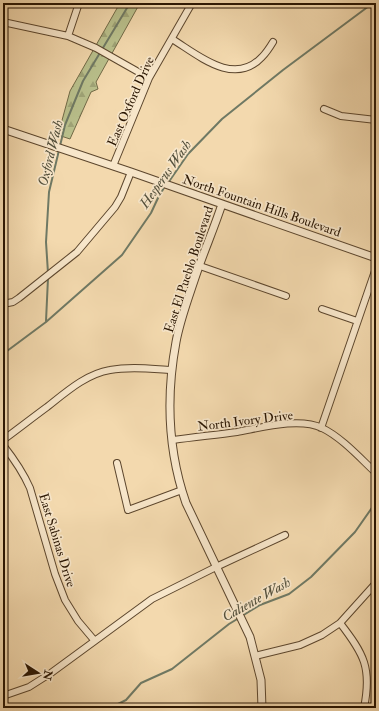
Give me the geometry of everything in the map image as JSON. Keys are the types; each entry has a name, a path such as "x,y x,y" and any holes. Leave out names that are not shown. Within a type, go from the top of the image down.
{"street":[{"path":"68,36 79,3"},
{"name":"East Oxford Drive","path":"113,166 149,78 192,3"},
{"path":"3,22 68,36 96,48 149,78"},
{"path":"172,39 220,68 233,70 242,69 252,65 262,58 273,42"},
{"path":"324,109 341,116 376,120"},
{"name":"North Fountain Hills Boulevard","path":"3,129 376,258"},
{"path":"3,304 12,302 19,298 77,252 115,207 131,172"},
{"name":"East El Pueblo Boulevard","path":"222,204 176,341 169,406 175,460 186,504 250,637 261,680 262,708"},
{"path":"200,266 286,296"},
{"path":"321,428 376,268"},
{"path":"322,308 358,321"},
{"path":"3,440 75,385 93,376 119,368 172,370"},
{"name":"North Ivory Drive","path":"173,440 285,424 304,424 321,428 340,441 376,473"},
{"name":"East Sabinas Drive","path":"3,445 16,462 30,488 55,574 65,600 78,621 94,640"},
{"path":"118,463 128,510 182,490"},
{"path":"3,696 29,687 40,680 152,599 285,535"},
{"path":"255,656 300,645 322,635 340,623 376,583"},
{"path":"340,623 362,654 366,669 367,684 364,708"}],"green space":[{"path":"120,3 140,3 96,82 98,89 91,92 70,139 58,135 70,91"}],"waterway":[{"name":"Oxford Wash","path":"48,273 46,242 49,192 65,125 83,81 130,3"},
{"name":"Hesperus Wash","path":"168,183 188,154 222,119 283,70 373,3"},
{"name":"Hesperus Wash","path":"3,354 46,322 122,255 151,213 165,186"},
{"name":"Oxford Wash","path":"46,321 48,278"},
{"name":"Caliente Wash","path":"242,616 260,605 289,594 311,577 355,532 376,502"},
{"name":"Caliente Wash","path":"110,708 126,700 141,683 172,669 229,624 239,618"}]}
